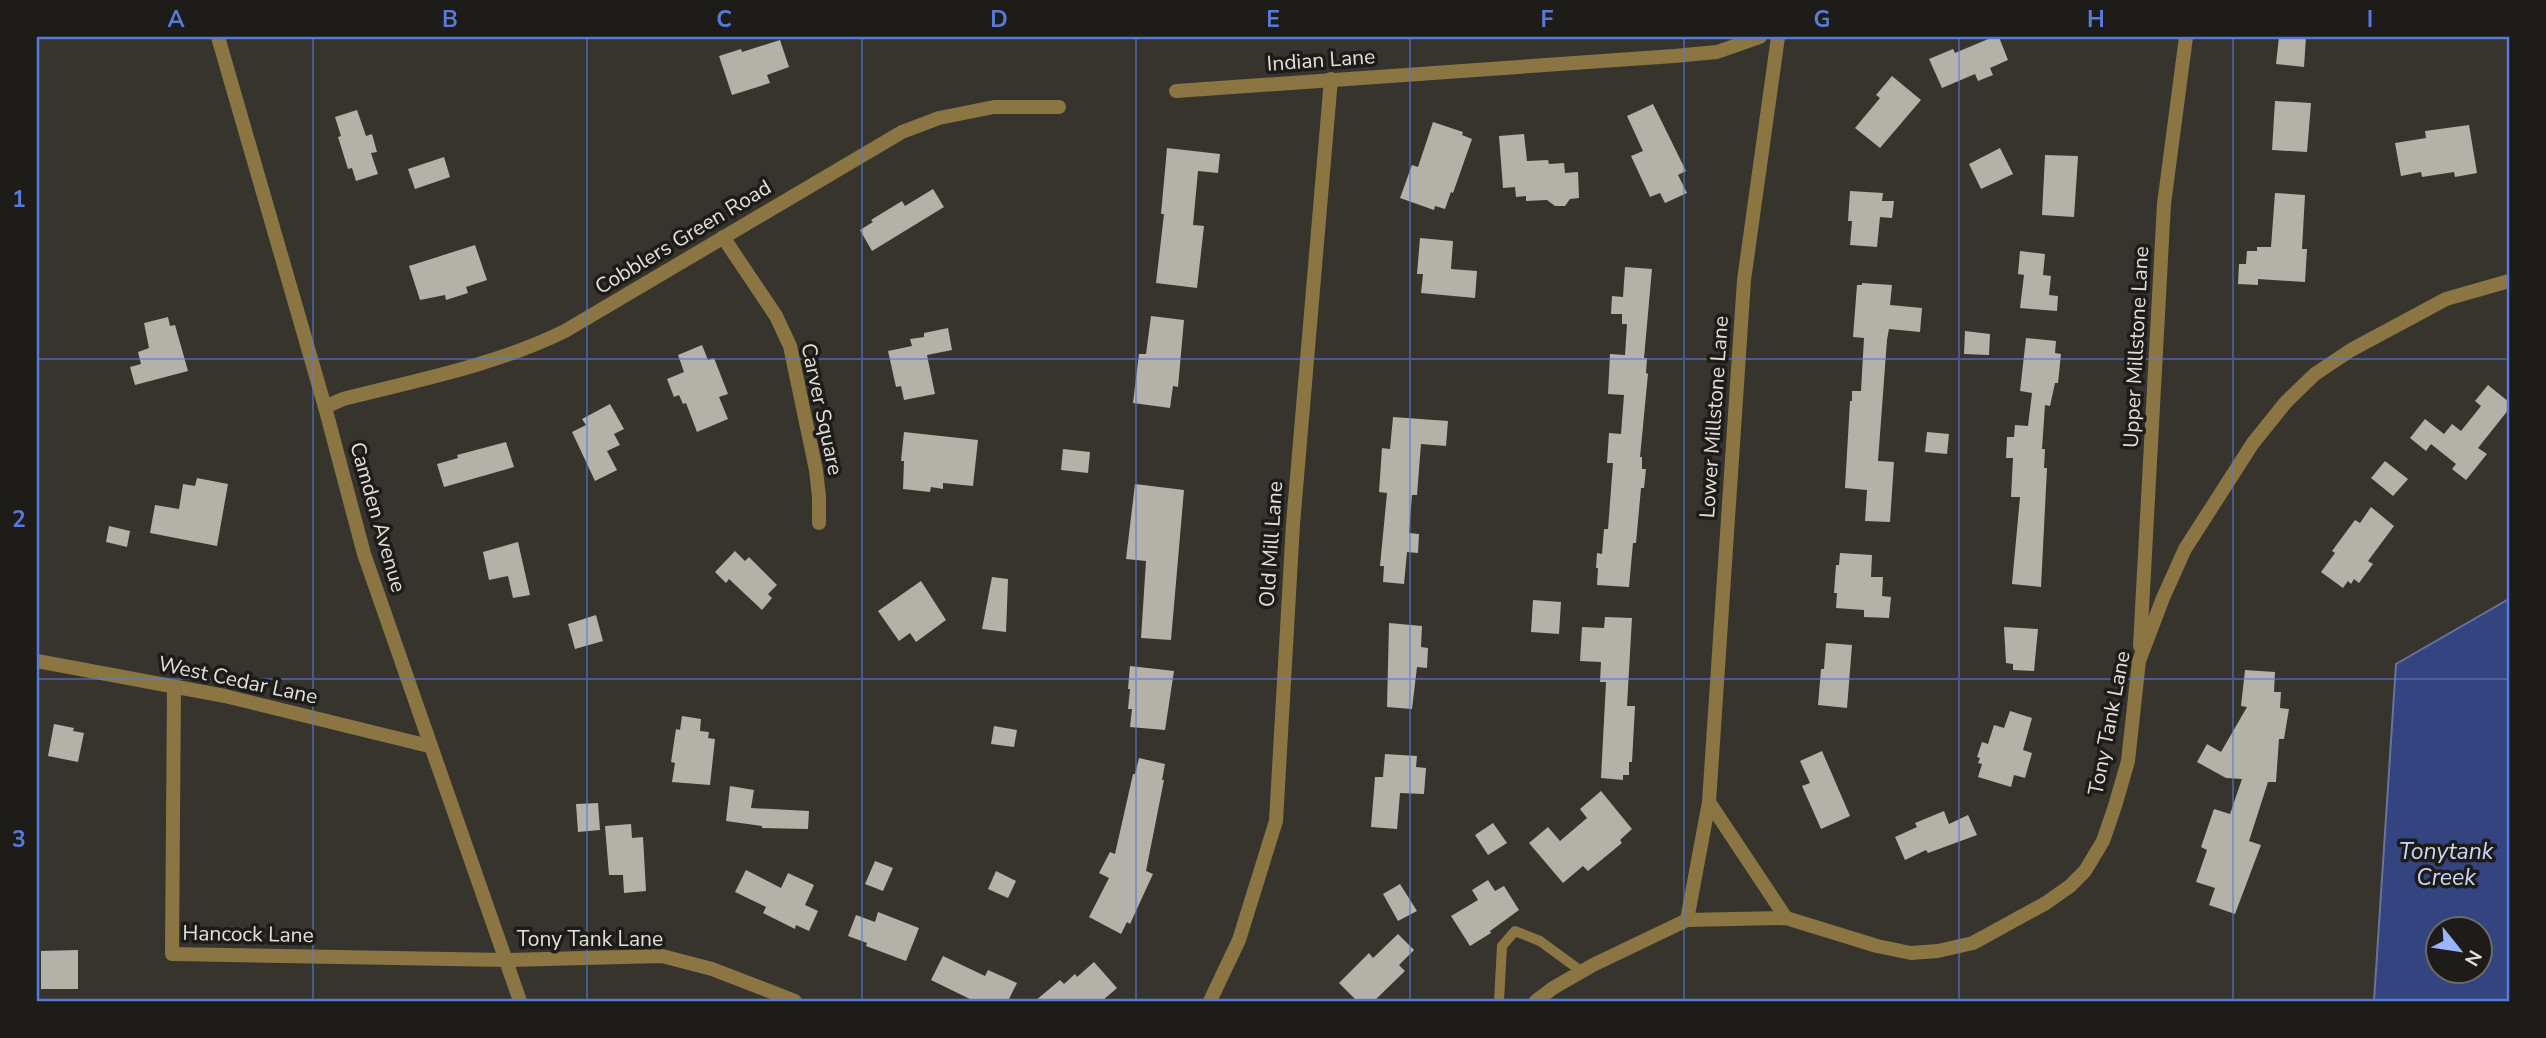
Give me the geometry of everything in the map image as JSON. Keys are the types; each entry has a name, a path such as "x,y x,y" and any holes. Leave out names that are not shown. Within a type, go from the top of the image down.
{"street":[{"name":"Camden Avenue","path":"218,37 325,407 364,554 520,1001"},
{"name":"Indian Lane","path":"1176,90 1424,75 1717,52 1760,37"},
{"name":"Lower Millstone Lane","path":"1687,920 1709,802 1744,280 1778,37"},
{"name":"Upper Millstone Lane","path":"2139,661 2164,204 2186,37"},
{"name":"Old Mill Lane","path":"1210,1001 1240,940 1276,821 1292,538 1331,79"},
{"name":"Cobblers Green Road","path":"325,407 343,399 536,346 902,132 939,118 994,107 1059,107"},
{"name":"Carver Square","path":"723,237 776,316 790,346 816,470 819,523"},
{"name":"Tony Tank Lane","path":"1536,1001 1581,971 1687,920 1786,918 1877,946 1910,953 1938,951 1973,943 2035,910 2062,891 2085,871 2103,841 2127,761 2139,661 2185,549 2225,485 2286,402 2315,374 2399,322 2446,299 2509,281"},
{"name":"West Cedar Lane","path":"37,661 225,696 429,746"},
{"name":"Hancock Lane","path":"174,688 172,954 505,960"},
{"path":"1709,802 1786,918"},
{"name":"Tony Tank Lane","path":"505,960 662,957 712,969 795,1001"}],"lane":[{"path":"1499,1001 1502,946 1515,931 1540,941 1581,971"}],"water":[{"name":"Tonytank Creek","path":"2509,599 2509,1001 2374,1001 2396,664"}],"building":[{"path":"1999,37 2008,60 1990,68 1993,75 1978,81 1975,74 1942,88 1929,59 1953,49 1955,53"},
{"path":"2279,37 2306,37 2304,67 2276,64"},
{"path":"780,40 789,67 767,75 770,83 732,95 719,56"},
{"path":"1892,76 1921,100 1880,148 1855,128 1880,98 1876,95"},
{"path":"2275,101 2311,103 2307,152 2272,150"},
{"path":"1653,104 1686,171 1678,175 1687,193 1665,203 1660,193 1650,197 1631,156 1643,151 1627,116"},
{"path":"357,110 366,136 372,134 377,152 371,153 378,174 356,181 352,168 348,169 335,117"},
{"path":"1433,122 1463,132 1462,135 1472,139 1445,209 1435,206 1434,210 1400,198 1412,165 1418,167"},
{"path":"2469,125 2477,173 2455,177 2454,172 2422,177 2421,172 2401,176 2395,143 2426,138 2425,131"},
{"path":"1524,134 1527,161 1548,160 1549,164 1564,163 1565,173 1578,172 1579,198 1570,199 1565,206 1555,206 1547,200 1526,201 1526,196 1516,197 1515,187 1503,188 1499,136"},
{"path":"1167,148 1220,154 1218,173 1198,171 1193,225 1204,226 1197,288 1156,283 1164,214 1161,214"},
{"path":"2000,148 2013,174 1981,189 1969,164"},
{"path":"2045,155 2078,156 2074,217 2042,215"},
{"path":"444,157 450,177 415,189 408,169"},
{"path":"933,189 944,207 872,251 860,230 902,201 905,206"},
{"path":"1850,191 1883,193 1882,201 1894,201 1892,218 1880,217 1877,247 1850,245"},
{"path":"2275,193 2305,195 2302,249 2307,249 2305,282 2258,279 2258,285 2238,284 2239,264 2246,264 2247,251 2257,251 2257,247 2271,247"},
{"path":"1420,238 1453,241 1451,269 1477,271 1475,298 1421,293 1423,274 1417,274"},
{"path":"475,245 487,280 466,287 468,293 446,300 445,295 420,300 409,266"},
{"path":"2020,251 2045,254 2043,275 2051,276 2049,295 2058,296 2057,311 2020,308 2024,275 2018,274"},
{"path":"1625,267 1652,269 1644,358 1647,358 1648,374 1640,457 1642,469 1646,469 1644,488 1641,488 1636,543 1633,543 1629,587 1597,585 1596,568 1597,553 1602,554 1604,529 1608,529 1613,463 1607,463 1609,433 1621,434 1624,395 1608,394 1610,354 1625,355 1627,324 1622,324 1622,314 1611,314 1612,296 1623,297"},
{"path":"1857,285 1892,285 1890,305 1922,308 1920,332 1889,329 1887,340 1878,461 1894,462 1890,522 1865,521 1867,490 1845,488 1850,401 1852,391 1861,391 1864,338 1853,337"},
{"path":"1151,316 1184,320 1178,387 1173,386 1170,408 1133,403 1139,354 1146,354"},
{"path":"168,317 170,326 175,325 188,371 135,385 130,367 141,364 138,352 149,348 144,323"},
{"path":"948,328 952,350 927,355 935,394 904,400 901,386 896,387 888,351 912,346 910,339 924,337 924,333"},
{"path":"1965,331 1990,334 1989,355 1964,354"},
{"path":"2026,338 2056,341 2055,353 2061,354 2058,383 2055,383 2050,406 2045,405 2042,449 2045,449 2044,468 2047,468 2041,587 2012,584 2020,497 2011,497 2013,458 2006,458 2007,437 2014,437 2015,425 2028,426 2032,393 2020,391"},
{"path":"702,345 708,360 714,358 728,394 719,397 728,419 697,432 686,403 683,404 679,395 674,397 667,379 684,372 678,355"},
{"path":"2488,385 2509,402 2509,409 2478,448 2487,454 2466,480 2452,469 2456,464 2431,444 2426,451 2410,438 2425,419 2444,434 2452,424 2461,431 2481,406 2475,401"},
{"path":"610,404 624,429 614,434 620,445 607,451 617,470 595,481 572,432 586,425 582,419"},
{"path":"1393,417 1448,421 1446,446 1421,444 1417,495 1412,495 1409,533 1419,534 1418,553 1407,552 1404,584 1383,582 1384,566 1380,566 1387,493 1379,492 1382,448 1390,449"},
{"path":"904,432 978,440 973,486 943,483 943,489 931,487 930,492 903,489 904,461 901,461"},
{"path":"1927,432 1949,434 1947,454 1925,452"},
{"path":"506,442 514,467 444,487 437,464 458,458 457,455"},
{"path":"1063,449 1090,452 1088,473 1061,470"},
{"path":"2385,461 2408,479 2393,496 2371,478"},
{"path":"197,478 228,484 217,546 150,533 155,505 179,509 183,484 195,486"},
{"path":"1135,484 1184,490 1171,640 1141,638 1146,561 1126,559"},
{"path":"2371,507 2394,526 2368,561 2373,564 2359,583 2354,579 2351,584 2348,581 2343,588 2321,572 2335,553 2332,551 2355,520 2360,523"},
{"path":"109,526 130,531 127,547 106,542"},
{"path":"518,542 530,595 513,598 508,576 489,580 483,552"},
{"path":"735,551 745,561 749,557 777,585 768,594 772,598 762,610 729,579 726,583 715,572"},
{"path":"1840,553 1872,555 1871,577 1883,577 1882,596 1891,597 1889,618 1864,617 1864,610 1836,608 1836,565 1839,565"},
{"path":"992,577 1008,579 1006,632 982,629"},
{"path":"921,581 946,620 916,642 910,633 899,641 878,611"},
{"path":"1533,600 1561,602 1559,634 1531,632"},
{"path":"596,615 603,641 575,649 568,624"},
{"path":"1605,617 1632,618 1627,706 1635,706 1632,762 1629,762 1629,775 1623,775 1623,780 1601,778 1606,682 1600,682 1601,662 1580,661 1582,627 1604,628"},
{"path":"1389,623 1422,626 1421,647 1428,648 1427,668 1417,667 1412,709 1387,707"},
{"path":"2004,627 2038,629 2034,671 2013,670 2013,664 2006,663"},
{"path":"1826,643 1852,645 1847,708 1818,705"},
{"path":"1130,666 1174,671 1165,730 1130,727"},
{"path":"2245,670 2275,672 2274,692 2281,692 2280,708 2289,709 2284,739 2279,739 2276,782 2268,782 2249,841 2261,845 2235,914 2209,905 2215,888 2196,882 2207,850 2201,847 2214,809 2230,814 2242,779 2226,778 2197,762 2207,744 2221,752 2247,707 2241,706"},
{"path":"2010,711 2032,718 2023,750 2032,753 2025,778 2014,775 2011,787 1978,777 1982,764 1978,763 1980,758 1977,757 1982,742 1988,744 1994,725 2004,728"},
{"path":"682,716 701,719 700,731 709,732 708,738 715,739 710,785 672,782 675,763 671,762 676,729 680,730"},
{"path":"54,724 84,733 78,762 48,756"},
{"path":"994,726 1017,730 1014,747 991,744"},
{"path":"1822,751 1850,816 1821,829 1802,786 1810,783 1800,761"},
{"path":"1385,754 1417,756 1416,767 1426,768 1424,794 1400,793 1397,829 1371,827 1375,777 1383,777"},
{"path":"1139,758 1165,764 1164,780 1146,871 1153,874 1130,924 1127,922 1121,934 1089,917 1109,878 1099,873 1110,852 1115,854"},
{"path":"730,786 754,790 751,808 809,811 808,829 762,828 726,821"},
{"path":"1601,791 1632,829 1620,840 1622,843 1588,871 1583,866 1563,883 1529,843 1548,827 1560,841 1587,818 1580,809"},
{"path":"598,803 600,830 578,832 576,804"},
{"path":"1944,811 1949,824 1968,815 1977,835 1928,853 1926,850 1905,860 1895,837 1917,827 1915,823"},
{"path":"1493,823 1507,843 1488,855 1475,835"},
{"path":"631,824 632,838 643,837 646,891 624,893 623,875 609,875 605,826"},
{"path":"875,861 893,868 883,891 865,884"},
{"path":"746,870 781,888 788,873 814,885 805,905 818,911 809,931 796,925 795,929 763,913 766,907 735,892"},
{"path":"996,871 1016,881 1008,898 988,889"},
{"path":"1488,880 1495,891 1504,886 1519,910 1470,946 1451,916 1478,900 1472,890"},
{"path":"1400,884 1417,911 1398,921 1383,894"},
{"path":"878,912 919,928 906,961 848,936 856,915 875,922"},
{"path":"1398,934 1414,950 1399,965 1405,971 1374,1001 1357,1001 1339,983 1369,953 1373,958"},
{"path":"78,950 78,989 41,989 41,951"},
{"path":"943,956 985,976 988,970 1017,983 1008,1001 974,1001 931,980"},
{"path":"1094,962 1117,988 1102,1001 1035,1001 1060,980 1064,984"}]}
